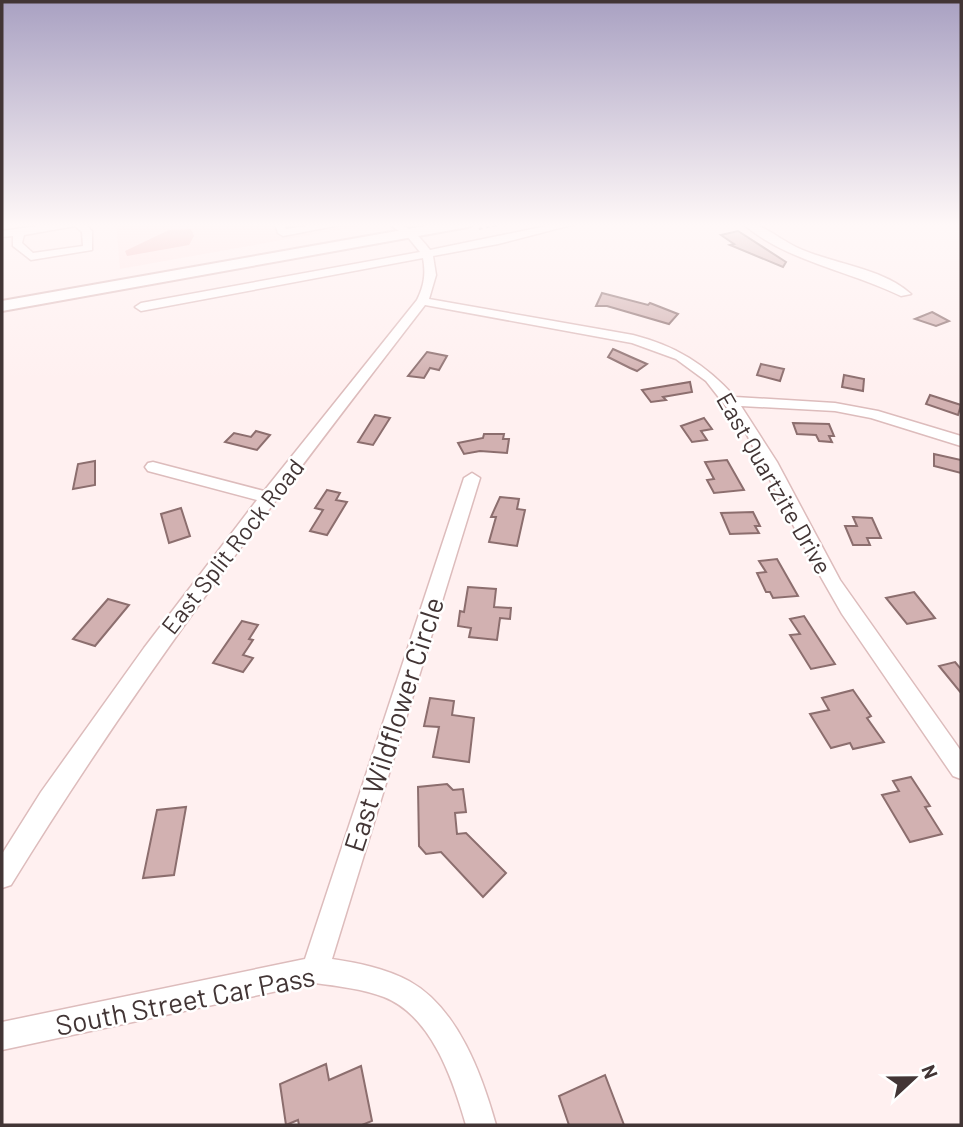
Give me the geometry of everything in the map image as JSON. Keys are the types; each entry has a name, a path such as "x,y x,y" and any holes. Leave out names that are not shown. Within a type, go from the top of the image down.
{"highway":[{"path":"2,295 116,276"},
{"path":"2,306 156,276"}],"street":[{"path":"141,307 313,276"},
{"name":"East Split Rock Road","path":"2,876 90,737 178,614 422,301 430,287 432,276"},
{"path":"866,276 905,294"},
{"name":"East Quartzite Drive","path":"422,301 650,343 687,360 713,380 732,401 782,485 834,584 961,769"},
{"path":"732,401 835,407 873,414 961,441"},
{"path":"153,467 269,498"},
{"name":"East Wildflower Circle","path":"315,970 472,478"},
{"name":"South Street Car Pass","path":"2,1036 315,970 363,977 406,995 435,1023 461,1064 481,1125"}],"building":[{"path":"602,293 648,305 650,303 678,314 669,324 607,306 596,306"},
{"path":"932,312 949,321 936,326 915,319"},
{"path":"613,349 647,364 637,371 630,368 608,357"},
{"path":"427,352 447,356 439,370 430,368 424,378 408,376"},
{"path":"761,364 784,369 780,381 757,375"},
{"path":"844,375 864,379 863,391 842,387"},
{"path":"690,382 692,392 663,397 666,400 651,402 642,390"},
{"path":"930,395 961,405 958,415 926,404"},
{"path":"375,415 390,418 373,445 358,442"},
{"path":"704,418 712,429 701,431 707,440 692,442 681,426"},
{"path":"793,423 829,424 834,436 829,436 832,442 819,441 816,435 797,434"},
{"path":"256,431 270,435 257,450 225,442 234,433 251,437"},
{"path":"484,434 504,434 503,439 509,439 507,453 480,451 464,454 458,443 483,438"},
{"path":"934,454 961,460 961,473 934,466"},
{"path":"727,460 744,490 714,493 707,480 714,479 705,462"},
{"path":"95,461 95,485 73,489 78,464"},
{"path":"327,490 340,493 336,500 347,502 327,535 310,531 323,510 315,508"},
{"path":"500,497 519,499 517,509 525,510 517,546 489,542 496,517 491,517"},
{"path":"181,508 190,536 169,543 161,514"},
{"path":"753,512 760,526 755,526 759,533 730,534 721,513"},
{"path":"853,517 872,518 881,538 867,538 870,545 853,545 845,526 857,526"},
{"path":"777,559 798,596 773,598 770,592 766,592 757,573 766,572 759,561"},
{"path":"468,587 496,589 494,607 511,608 510,619 500,618 497,640 469,637 471,628 458,626 460,611 464,612"},
{"path":"914,592 935,618 907,624 886,598"},
{"path":"108,599 129,605 95,646 73,639"},
{"path":"804,616 835,664 811,669 790,635 800,634 790,619"},
{"path":"242,621 258,625 249,639 253,640 243,655 253,658 243,672 213,663"},
{"path":"955,662 961,669 961,693 939,666"},
{"path":"853,690 871,716 867,718 884,742 853,749 850,743 831,748 810,714 829,710 822,698"},
{"path":"430,698 454,701 452,715 474,718 469,762 433,757 439,727 424,726"},
{"path":"911,777 930,806 925,807 942,834 910,842 882,795 899,791 893,781"},
{"path":"447,784 453,790 463,789 466,812 455,813 457,834 466,833 506,873 483,897 441,852 426,854 419,846 418,787"},
{"path":"186,807 174,875 143,878 157,810"},
{"path":"326,1064 329,1080 361,1066 372,1121 362,1125 299,1125 298,1120 286,1125 280,1084"},
{"path":"605,1075 624,1125 569,1125 559,1096"}]}
